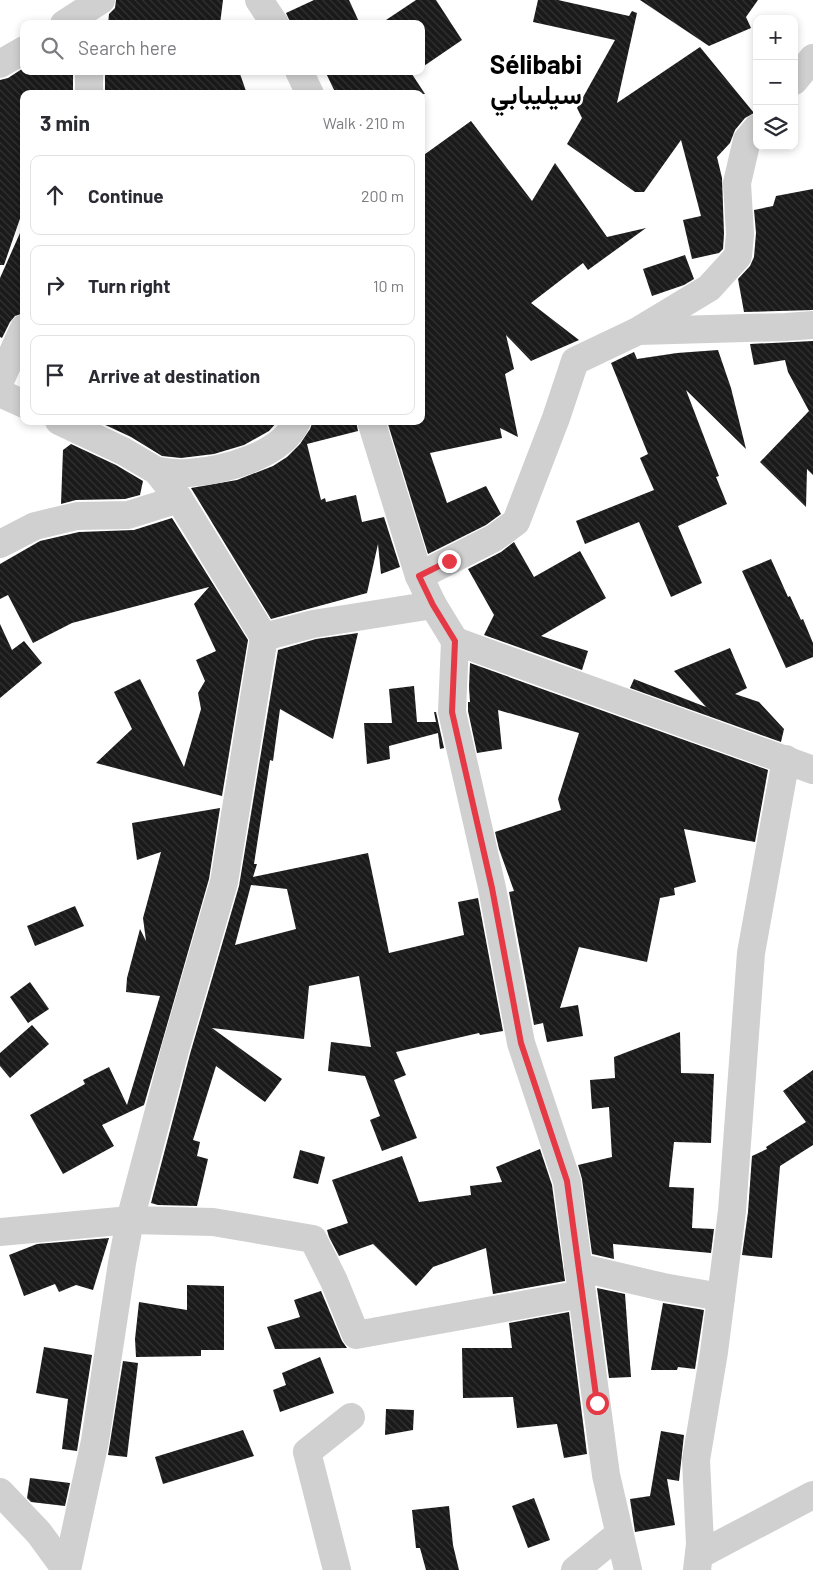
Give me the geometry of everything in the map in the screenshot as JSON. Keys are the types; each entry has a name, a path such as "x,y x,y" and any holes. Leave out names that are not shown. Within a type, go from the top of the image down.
{"street":[{"path":"259,0 272,20"},
{"path":"73,20 92,11"},
{"path":"0,64 20,52"},
{"path":"798,77 813,58"},
{"path":"89,75 89,90"},
{"path":"301,75 308,90"},
{"path":"419,576 494,538 516,522 556,418 575,361 638,330 709,288 738,256 740,234 737,184 747,140 753,133"},
{"path":"638,330 813,325"},
{"path":"0,381 20,337"},
{"path":"0,393 20,402"},
{"path":"66,1570 95,1441 130,1220 175,1050 224,882 264,637 179,499 157,471 123,451 68,425"},
{"path":"157,471 186,473 210,471 249,460 274,448 293,430 295,425"},
{"path":"372,425 419,576 433,605 455,641 452,712 492,888 521,1043 567,1181 606,1475 628,1570"},
{"path":"0,544 35,526 77,516 128,515 179,499"},
{"path":"264,637 313,624 433,605"},
{"path":"455,641 813,770"},
{"path":"698,1563 700,1544 696,1460 714,1352 732,1211 751,953 786,759"},
{"path":"0,1232 130,1220 213,1222 313,1239 334,1281 356,1335 582,1294"},
{"path":"578,1267 663,1287 720,1297"},
{"path":"337,1570 307,1452 352,1417"},
{"path":"0,1492 39,1533 66,1570"},
{"path":"698,1563 813,1495"},
{"path":"575,1570 619,1534"}],"building":[{"path":"116,0 223,0 220,20 108,20 109,14 115,8"},
{"path":"314,0 349,0 358,20 289,20 286,13"},
{"path":"416,0 436,0 462,40 425,65 425,20 386,20"},
{"path":"538,0 558,0 629,16 632,11 637,13 617,103 700,47 753,112 735,130 730,143 717,157 722,178 724,234 723,249 719,253 692,259 683,220 701,216 681,140 644,192 635,192 567,144 582,118 577,108 615,40 533,22"},
{"path":"640,0 758,0 746,17 751,28 709,46"},
{"path":"20,70 20,75 73,75 73,90 20,90 20,219 4,265 0,265 0,80 8,78"},
{"path":"105,75 240,75 246,90 105,90"},
{"path":"327,75 413,75 422,90 334,90"},
{"path":"471,121 532,201 555,163 607,237 646,228 588,270 583,263 531,303 579,340 531,361 506,335 514,369 505,374 518,437 500,428 502,438 430,453 447,503 486,486 501,514 486,525 428,554 388,425 425,425 425,154"},
{"path":"813,189 813,310 744,312 738,279 750,266 754,257 756,233 754,210 773,206 776,196"},
{"path":"20,233 20,314 15,316 10,322 2,338 0,337 0,278"},
{"path":"685,255 694,279 684,285 652,296 643,269"},
{"path":"813,341 813,475 807,469 806,507 760,462 809,411 788,372 785,360 754,365 750,344"},
{"path":"718,350 731,388 746,449 686,390 719,476 716,477 727,504 678,526 702,583 671,597 639,522 585,544 576,521 654,490 640,458 648,454 611,363 634,352 637,359 677,353"},
{"path":"105,425 274,425 269,431 244,445 214,454 181,458 162,456 131,437"},
{"path":"312,425 357,425 358,431 307,444 321,500 325,498 326,502 356,495 362,522 384,517 400,567 381,574 378,544 367,593 271,619 191,488 237,480 273,466 287,457 300,444"},
{"path":"71,444 116,465 143,481 140,495 125,499 76,500 61,504 63,450"},
{"path":"172,518 248,640 222,796 96,763 132,729 114,692 140,679 184,767 201,709 198,693 205,681 196,660 216,651 194,604 209,587 72,623 33,643 8,595 0,599 0,564 40,541 79,532 134,530"},
{"path":"514,542 534,577 580,551 606,598 541,636 588,651 582,670 484,635 494,615 468,569 501,552"},
{"path":"771,559 788,597 790,596 801,620 803,619 813,643 813,657 786,668 742,571"},
{"path":"0,624 12,650 24,641 42,663 0,698"},
{"path":"358,633 333,739 280,709 273,761 270,760 254,864 257,864 253,877 368,853 389,953 464,935 458,902 478,898 503,1031 480,1035 479,1033 396,1052 406,1075 394,1080 417,1138 382,1151 370,1120 380,1116 365,1076 328,1071 331,1042 371,1047 359,976 309,986 304,1039 212,1028 282,1079 265,1102 216,1066 193,1140 200,1142 197,1156 208,1159 197,1206 158,1205 151,1203 190,1054 239,886 278,650 316,639","holes":["251,885 287,889 296,929 235,945"]},
{"path":"730,648 747,688 735,694 759,702 784,729 781,742 630,688 634,679 706,707 674,671"},
{"path":"470,663 768,770 755,842 684,829 696,882 674,888 675,895 660,898 647,962 579,947 560,1008 578,1005 583,1036 547,1042 543,1023 534,1025 509,892 514,891 495,832 561,810 558,799 579,733 498,710 502,749 477,753 468,711 468,702 470,702"},
{"path":"414,686 417,722 436,722 434,712 436,712 444,748 440,749 438,733 389,746 390,759 367,764 364,723 392,723 389,689"},
{"path":"220,808 209,879 144,1105 102,1125 114,1146 63,1174 30,1115 85,1084 83,1080 109,1067 127,1105 160,996 126,992 127,978 140,929 146,941 143,918 161,852 137,860 132,823"},
{"path":"75,906 84,926 35,946 27,926"},
{"path":"30,982 49,1009 28,1023 10,997"},
{"path":"32,1025 49,1044 10,1078 0,1066 0,1053"},
{"path":"680,1032 681,1073 714,1074 711,1143 674,1142 669,1187 694,1188 692,1228 714,1229 711,1253 613,1244 614,1259 592,1254 582,1179 578,1165 612,1157 609,1107 592,1109 590,1080 615,1078 614,1057"},
{"path":"813,1070 813,1145 780,1166 772,1258 742,1255 748,1212 752,1156 767,1149 766,1147 806,1122 783,1091"},
{"path":"540,1149 552,1185 565,1281 493,1294 486,1248 433,1267 416,1286 373,1244 339,1256 329,1237 327,1230 348,1223 332,1180 402,1156 419,1202 471,1195 470,1186 502,1182 496,1167"},
{"path":"300,1150 325,1157 318,1184 293,1178"},
{"path":"109,1238 93,1290 76,1285 59,1292 55,1284 24,1296 9,1255 37,1244"},
{"path":"187,1285 224,1286 224,1350 201,1350 201,1356 136,1357 135,1339 139,1302 187,1310"},
{"path":"597,1288 625,1294 631,1377 609,1378"},
{"path":"321,1291 342,1341 347,1348 275,1349 267,1327 300,1317 294,1300"},
{"path":"663,1303 704,1310 695,1369 678,1367 677,1370 651,1370"},
{"path":"569,1312 587,1454 564,1458 557,1424 517,1428 513,1397 463,1398 462,1348 512,1348 509,1323"},
{"path":"44,1347 92,1355 77,1451 62,1449 68,1399 36,1393"},
{"path":"320,1357 334,1393 280,1412 273,1390 286,1385 282,1373"},
{"path":"123,1361 138,1363 127,1457 108,1455"},
{"path":"386,1409 414,1410 413,1430 385,1435"},
{"path":"243,1430 254,1456 163,1484 155,1457"},
{"path":"661,1431 684,1435 679,1481 667,1479 675,1525 635,1532 630,1499 650,1496"},
{"path":"30,1478 70,1483 65,1506 31,1502 27,1498"},
{"path":"534,1498 550,1540 528,1548 512,1506"},
{"path":"449,1506 453,1545 459,1570 426,1570 420,1548 416,1548 412,1510"}],"district":[{"name":"Sélibabi سيليبابي","path":"536,80"}],"route":[{"path":"449,561 419,576 433,605 455,641 452,712 473,812 492,888 521,1043 567,1181 597,1403"}]}
